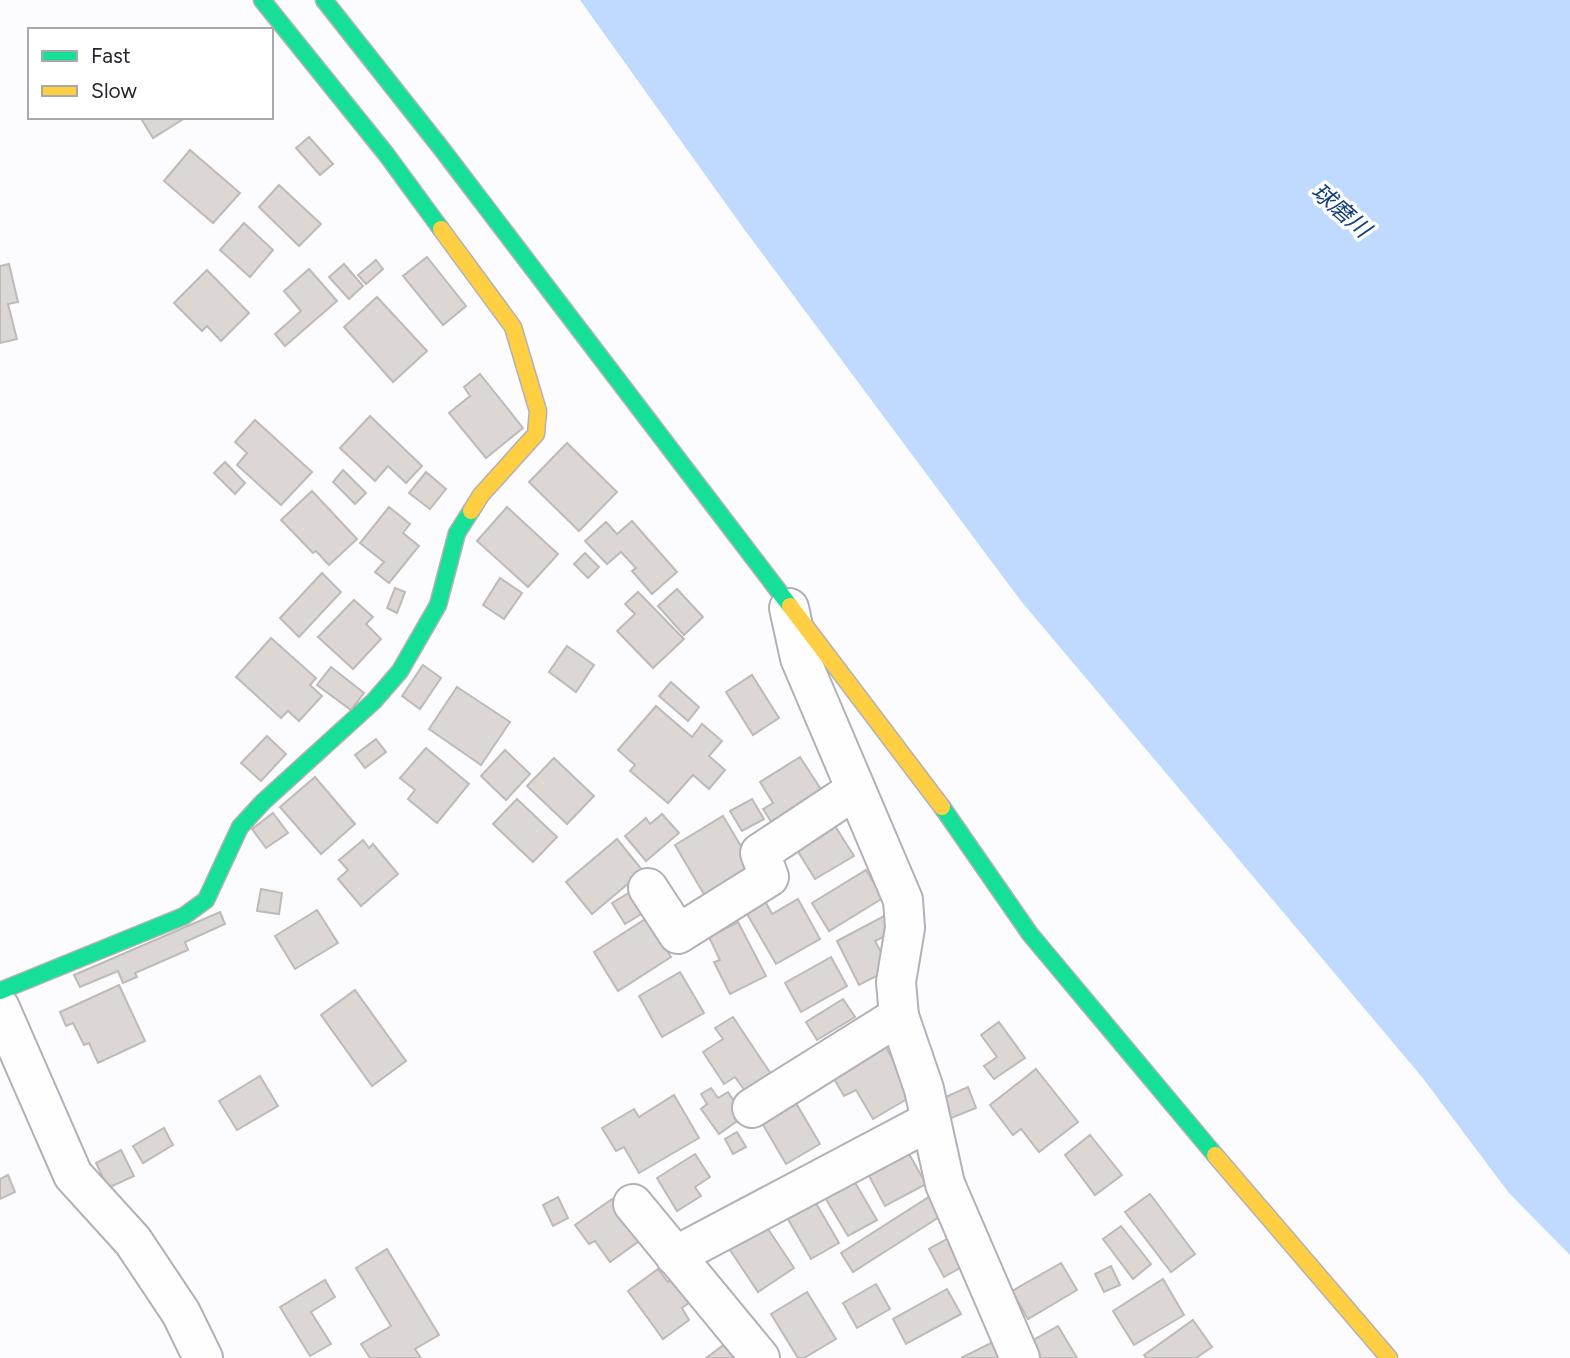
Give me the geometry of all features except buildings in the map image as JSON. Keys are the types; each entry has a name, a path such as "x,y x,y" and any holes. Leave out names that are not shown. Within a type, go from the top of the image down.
{"street":[{"path":"0,991 184,916 206,900 240,827 263,802 374,701 400,671 438,605 457,533 481,495 536,435 538,411 513,327 386,154 262,0"},
{"path":"324,0 449,159 967,839 1038,945 1132,1059 1389,1358"},
{"path":"789,608 800,658 848,764 855,790 903,900 905,928 897,982 899,1016 923,1089 945,1184 1020,1358"},
{"path":"648,888 678,934 769,877 760,853 855,790"},
{"path":"0,1008 73,1175 133,1241 181,1313 203,1358"},
{"path":"752,1108 899,1016"},
{"path":"675,1256 930,1121"},
{"path":"633,1204 760,1358"}],"water":[{"name":"球磨川","path":"580,0 1570,0 1570,1255 1509,1193 1422,1077 1021,601 744,229"}],"traffic: fast":[{"path":"262,0 386,154 441,229"},
{"path":"324,0 441,148 790,606"},
{"path":"0,991 184,916 206,900 240,827 263,802 374,701 400,671 438,605 457,533 471,511"},
{"path":"942,807 1030,934 1215,1155"}],"traffic: slow":[{"path":"441,229 513,327 538,411 536,434 481,495 471,511"},
{"path":"790,606 942,807"},
{"path":"1215,1155 1389,1358"}]}
